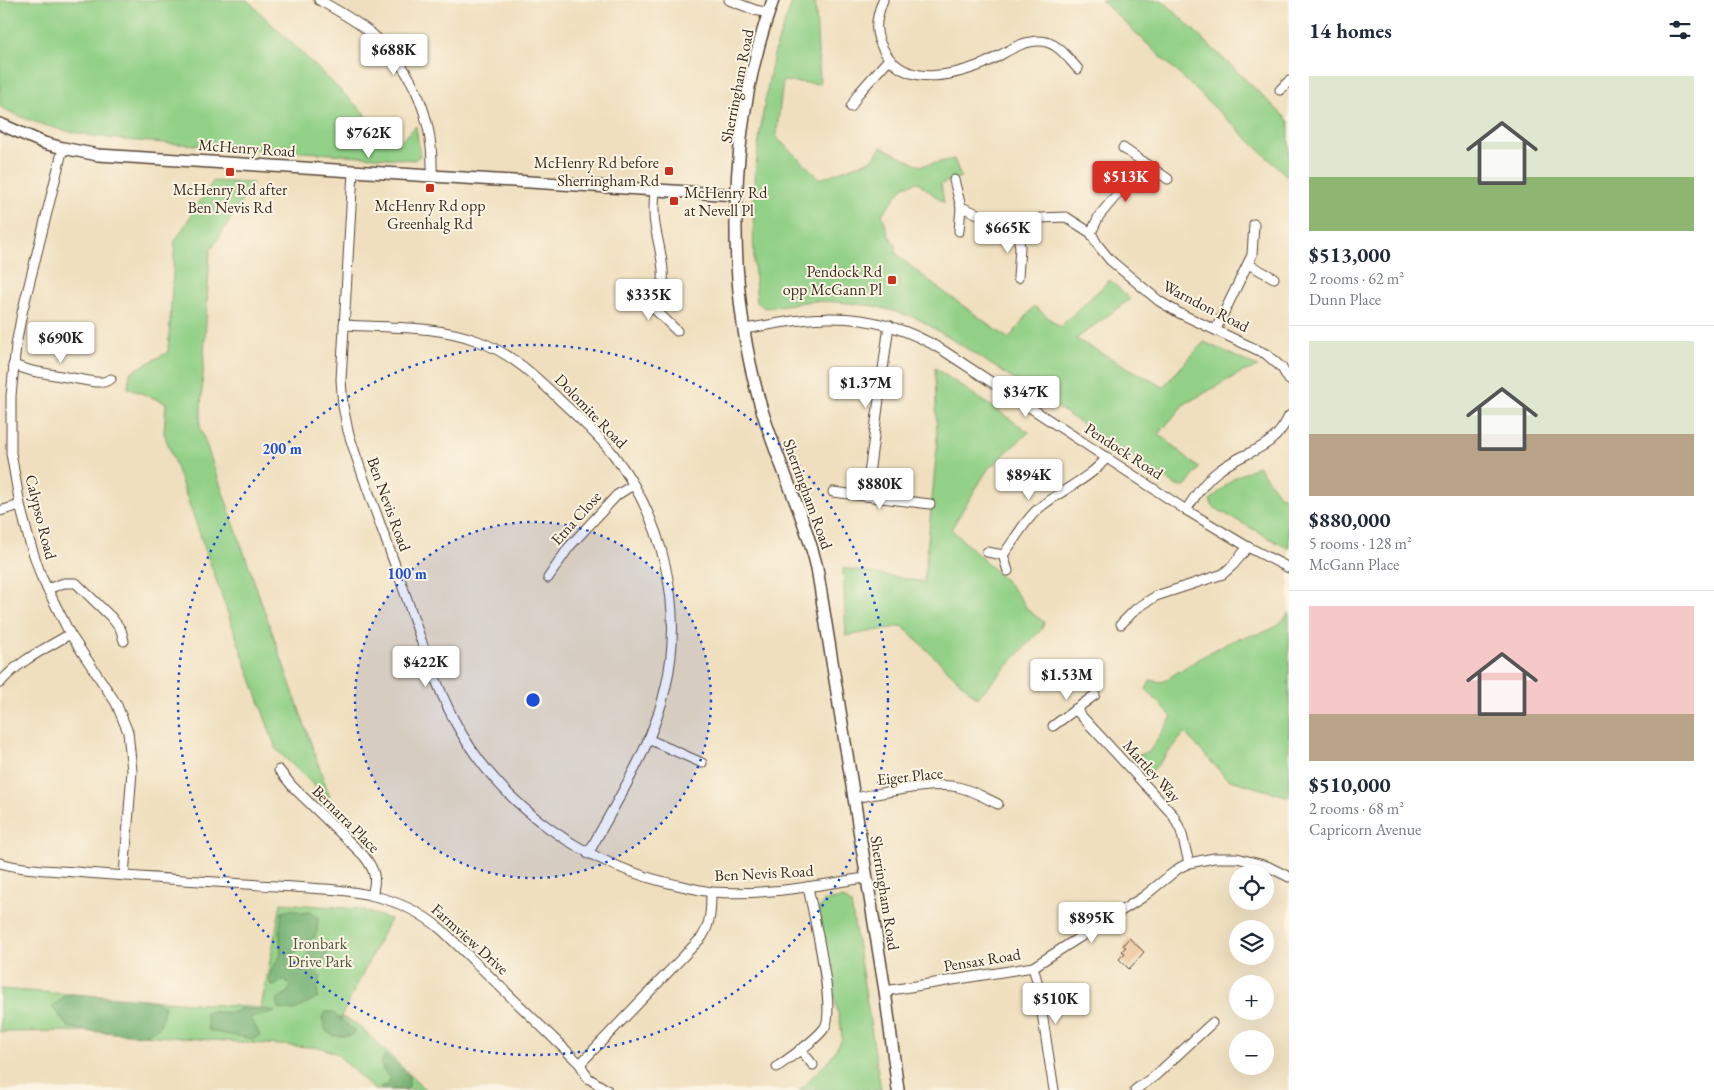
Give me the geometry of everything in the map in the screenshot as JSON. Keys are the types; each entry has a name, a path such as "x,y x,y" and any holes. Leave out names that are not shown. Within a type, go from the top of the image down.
{"street":[{"path":"319,0 372,34 389,50 402,67 425,112 432,144 432,176"},
{"path":"729,0 755,10 769,12"},
{"name":"Sherringham Road","path":"773,0 754,68 744,115 736,195 736,254 744,329 758,399 816,562 885,991 898,1090"},
{"path":"883,0 876,15 879,41 890,59 908,72 916,75 933,77 983,64 1026,42 1041,41 1054,45 1078,69"},
{"path":"851,107 858,94 890,59"},
{"path":"1280,90 1289,81"},
{"name":"McHenry Road","path":"0,124 24,135 63,148 98,155 736,195"},
{"name":"Calypso Road","path":"63,148 22,313 13,365 10,414 11,453 20,505 32,552 47,589 70,634 116,703 128,732 132,771 124,876"},
{"path":"1123,148 1168,179"},
{"path":"1017,230 1040,218 1066,216 1091,233 1099,216 1144,162"},
{"name":"Ben Nevis Road","path":"353,172 342,393 348,431 431,668 446,703 472,749 510,795 559,836 588,854 626,871 654,880 711,892 749,892 808,887 866,878"},
{"path":"954,180 962,207 959,231"},
{"path":"652,307 660,296 663,276 655,224 655,190"},
{"path":"962,207 1017,230"},
{"path":"1216,329 1248,264 1252,252 1254,224"},
{"path":"1017,230 1020,247 1018,278"},
{"name":"Warndon Road","path":"1091,233 1110,260 1149,293 1179,313 1266,354 1286,367 1289,380"},
{"path":"1248,264 1274,278"},
{"path":"638,293 677,331"},
{"name":"Pendock Road","path":"744,329 828,318 865,320 911,333 934,344 1186,510 1289,568"},
{"name":"Dolomite Road","path":"344,325 442,332 477,340 505,354 535,375 591,429 613,454 633,485 647,512 658,541 668,580 672,613 668,676 662,700 648,739 588,854"},
{"path":"866,496 890,326"},
{"path":"13,365 32,371 95,382 104,382 111,379"},
{"path":"1186,510 1201,488 1213,475 1229,464 1269,444 1286,429 1289,416"},
{"path":"1003,555 1036,511 1095,470 1107,458"},
{"name":"Etna Close","path":"548,578 569,547 618,494 633,485"},
{"path":"833,492 930,504"},
{"path":"0,511 20,505"},
{"path":"1121,624 1136,609 1156,596 1223,574 1248,546"},
{"path":"987,552 1003,555"},
{"path":"1003,555 1008,571"},
{"path":"47,589 68,582 79,585 112,618 121,630 124,641"},
{"path":"0,683 18,665 70,634"},
{"path":"1052,726 1095,695"},
{"name":"Martley Way","path":"1075,709 1173,815 1181,831 1189,863"},
{"path":"648,739 702,763"},
{"name":"Bernarra Place","path":"279,770 293,787 369,862 374,872 375,880 372,894"},
{"name":"Eiger Place","path":"853,798 942,785 968,790 998,804"},
{"name":"Pensax Road","path":"885,991 1033,967 1144,897 1179,868 1189,863 1214,858 1237,858 1267,866 1289,877"},
{"name":"Farmview Drive","path":"0,863 18,867 124,876 372,894 414,909 435,924 580,1064 588,1078 607,1090"},
{"path":"778,1067 823,1030 827,1022 827,988 808,887"},
{"path":"580,1064 702,937 711,916 711,892"},
{"path":"1033,967 1037,981 1054,1090"},
{"path":"1135,1090 1156,1075 1212,1023"},
{"path":"800,1049 813,1065"}],"green space":[{"path":"0,0 247,0 397,145 416,126 420,156 414,160 131,140 76,133 50,127 25,118 0,107"},
{"path":"793,0 815,0 820,84 783,81 776,137 820,179 873,159 881,147 921,166 954,159 961,177 941,184 944,203 918,182 904,186 882,214 889,236 896,246 896,254 933,284 1009,339 1034,306 1060,327 1110,280 1130,299 1076,339 1163,387 1204,342 1258,367 1242,372 1183,405 1159,434 1199,468 1186,486 1177,486 917,318 875,306 838,302 812,301 765,308 757,302 753,224 758,147 774,56"},
{"path":"1101,0 1162,0 1289,121 1289,178"},
{"path":"213,181 253,183 210,251 200,427 332,803 276,749 164,433 166,403 128,388 130,373 168,352 175,241"},
{"path":"935,368 1029,432 988,469 951,529 1010,585 1030,612 1044,622 1042,629 977,698 902,626 846,636 843,568 924,582 937,447"},
{"path":"1258,466 1279,495 1289,498 1289,549 1213,507 1210,500 1234,478"},
{"path":"1289,612 1289,797 1227,779 1185,733 1148,776 1130,757 1149,752 1172,717 1146,689 1151,680 1162,682 1225,644 1268,630 1283,620"},
{"path":"843,898 851,904 881,1090 799,1090 830,1059 842,1039 818,910 824,901"},
{"name":"Ironbark Drive Park","path":"281,903 359,909 390,919 341,1017 357,1024 426,1090 374,1090 337,1054 322,1048 88,1031 0,1032 0,989 261,1008"},
{"path":"294,909 301,913 310,912 318,918 315,937 308,940 305,947 291,954 298,964 315,971 321,977 317,987 318,997 293,1011 279,1009 276,1000 287,993 291,986 284,979 271,986 270,975 281,953 282,912"},
{"path":"319,941 326,944 327,952 321,964 312,965 306,958 309,951"},
{"path":"71,994 146,999 165,1005 160,1026 146,1035 88,1031 68,1027 52,1007 62,998"},
{"path":"240,1009 267,1009 275,1012 250,1018 260,1036 253,1039 208,1030 205,1012 232,1012"},
{"path":"326,1012 333,1012 356,1032 350,1036 334,1036 326,1031 322,1017"},
{"path":"385,1055 409,1076 409,1087 404,1090 380,1089 382,1085 387,1086 390,1078 382,1067"}],"building":[{"path":"1129,938 1144,952 1129,969 1119,959 1125,953 1122,951 1126,947 1123,945"}],"place":[{"name":"McHenry Rd before Sherringham Rd","path":"669,171"},
{"name":"McHenry Rd after Ben Nevis Rd","path":"230,172"},
{"name":"McHenry Rd opp Greenhalg Rd","path":"430,188"},
{"name":"McHenry Rd at Nevell Pl","path":"674,201"},
{"name":"Pendock Rd opp McGann Pl","path":"892,280"}]}
